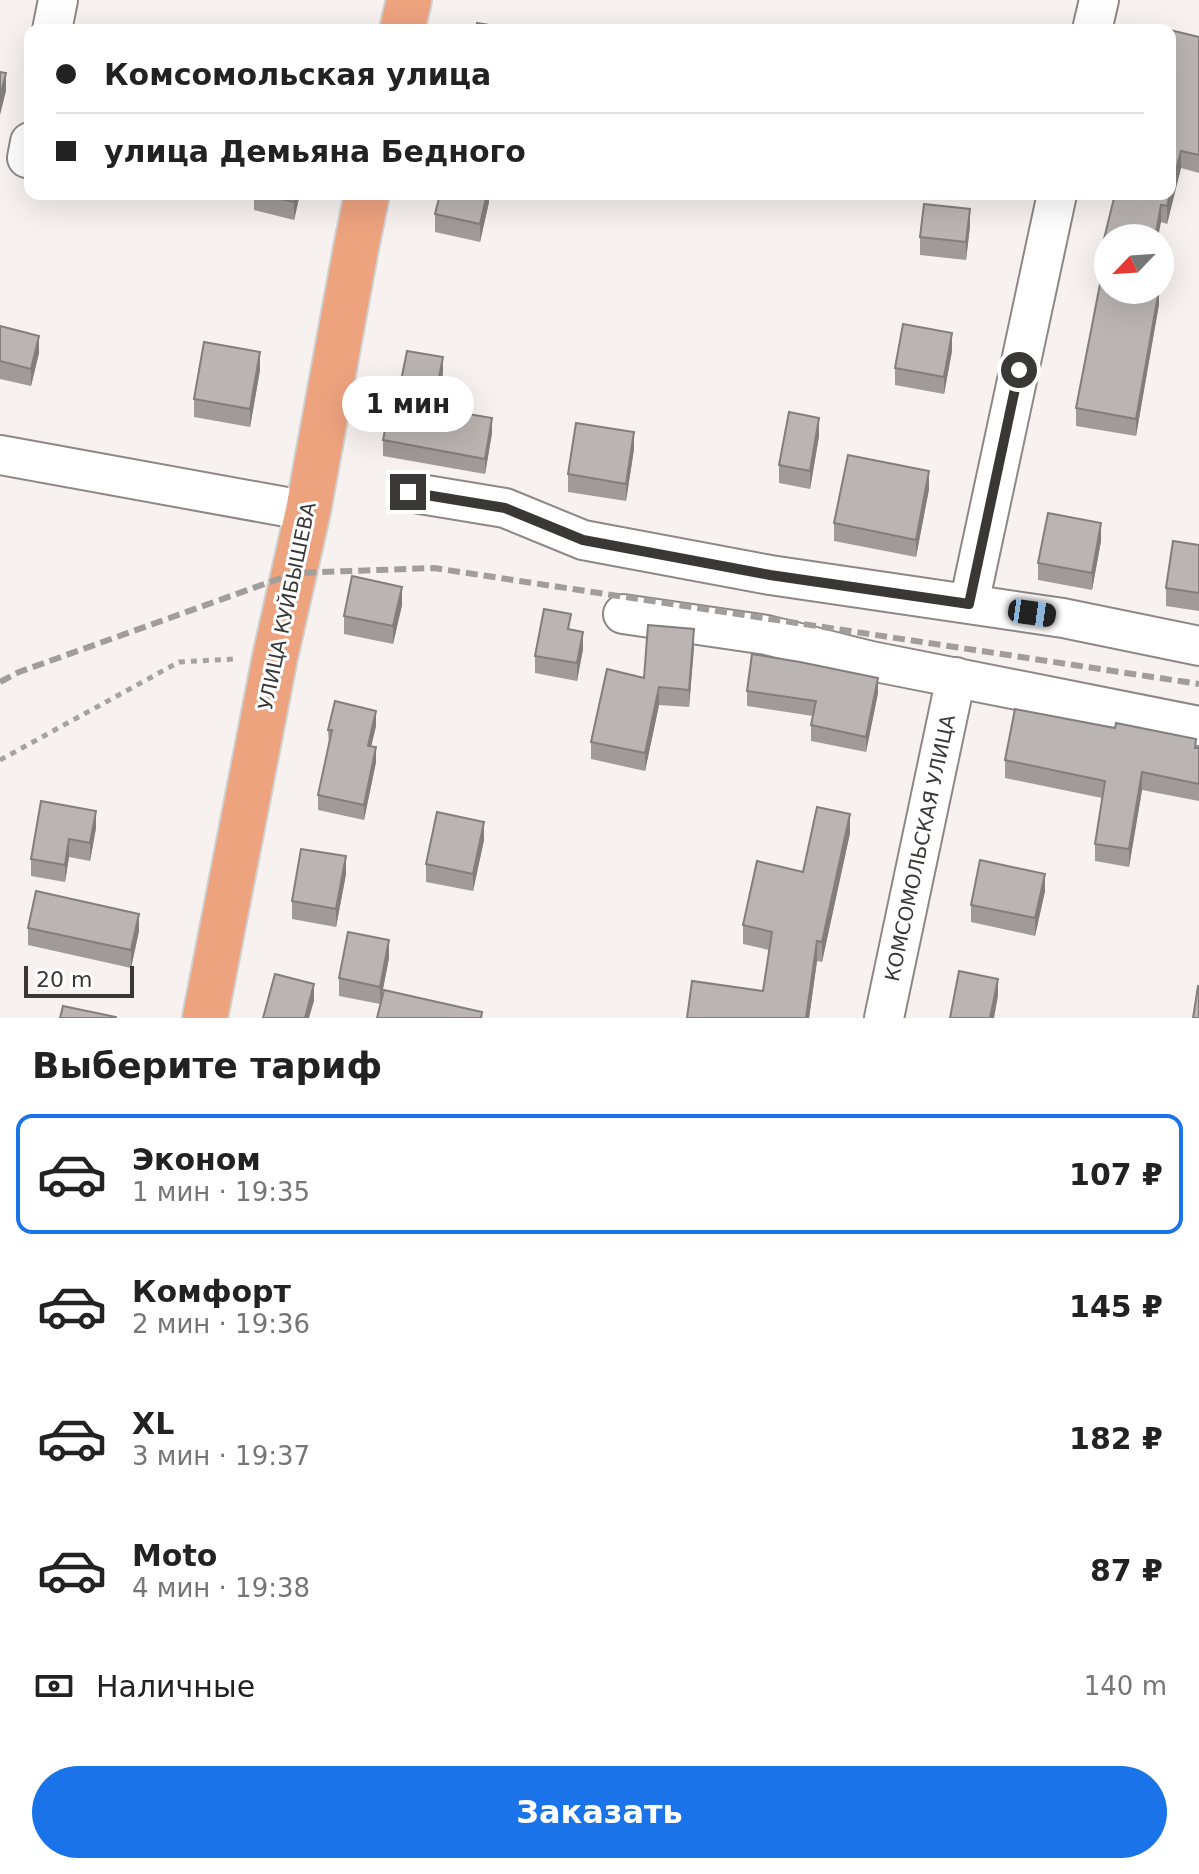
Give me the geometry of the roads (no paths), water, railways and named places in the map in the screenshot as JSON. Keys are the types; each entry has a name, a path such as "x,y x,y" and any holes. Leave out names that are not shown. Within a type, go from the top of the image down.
{"main road":[{"path":"403,24 409,0"},
{"name":"УЛИЦА КУЙБЫШЕВА","path":"205,1018 275,657 308,511 366,200"}],"street":[{"path":"53,24 58,0"},
{"path":"1093,24 1099,0"},
{"path":"969,604 1056,200"},
{"path":"0,455 308,511"},
{"path":"408,492 505,508 583,540 770,575 1063,618 1199,646"},
{"path":"623,614 767,635 871,661 1199,726"},
{"name":"КОМСОМОЛЬСКАЯ УЛИЦА","path":"884,1018 956,677"}],"railway":[{"path":"0,682 19,672 295,573 434,568 1199,684"}]}
